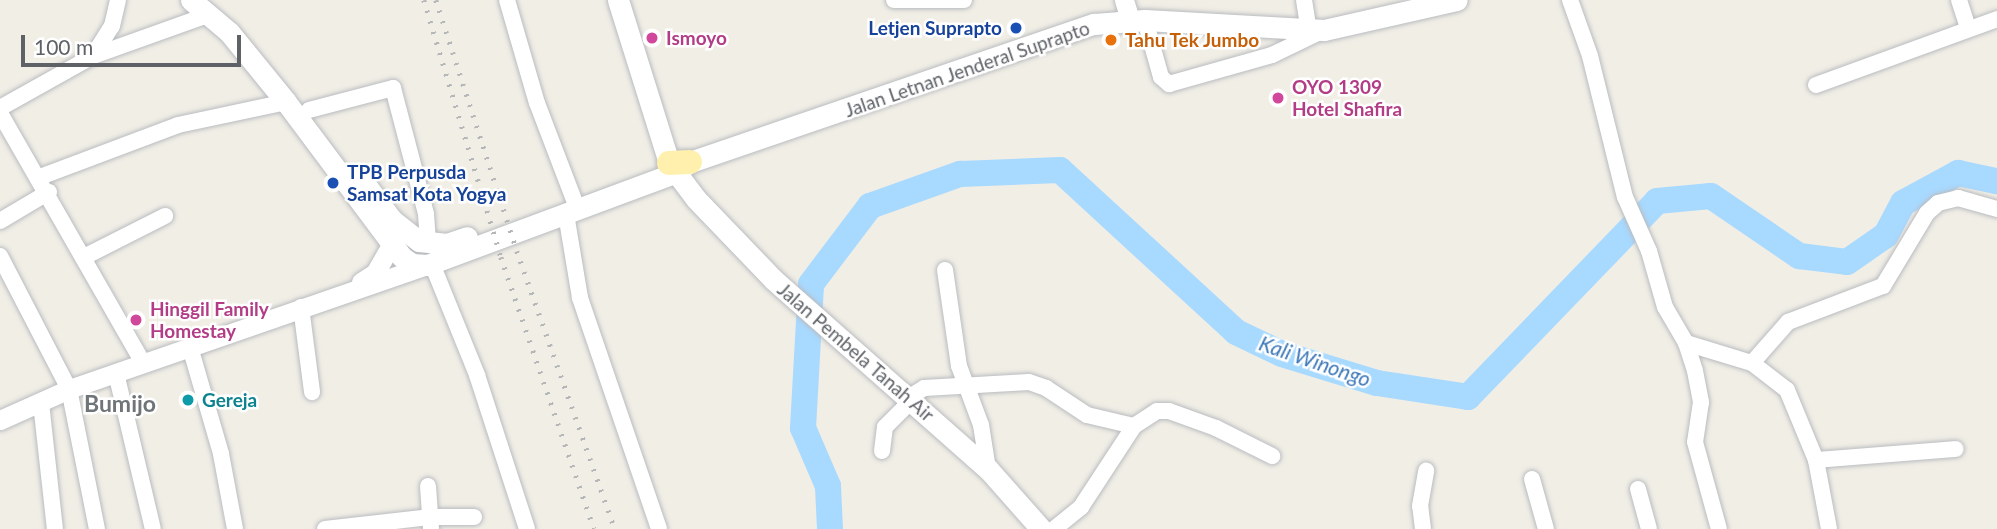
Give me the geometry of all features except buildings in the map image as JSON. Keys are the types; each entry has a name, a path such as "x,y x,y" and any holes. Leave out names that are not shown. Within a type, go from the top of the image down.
{"main road":[{"path":"191,0 213,7 309,110 392,220 429,257 412,264 392,244 213,7"},
{"path":"618,0 678,166"},
{"name":"Jalan Letnan Jenderal Suprapto","path":"429,257 447,244 570,207 678,166 1077,29 1133,14 1316,30 1457,0"},
{"name":"Jalan Pembela Tanah Air","path":"678,166 774,280 988,468 1041,529"}],"street":[{"path":"93,56 112,26 118,0"},
{"path":"507,0 570,207 580,298 659,529"},
{"path":"894,0 964,0"},
{"path":"1133,14 1161,77 1169,84 1272,55 1316,30 1304,0"},
{"path":"1570,0 1590,56 1625,197 1644,239 1665,307 1686,343 1700,389 1695,442 1719,529"},
{"path":"1959,0 1968,27"},
{"path":"143,363 49,192 0,110 93,56 213,7"},
{"path":"1816,85 1968,27 1997,19"},
{"path":"309,110 393,88 426,214 429,257 477,375 527,529"},
{"path":"40,177 178,125 286,102"},
{"path":"0,222 49,192"},
{"path":"1752,363 1788,322 1883,286 1927,213 1938,203 1958,198 1997,208"},
{"path":"84,257 165,216"},
{"path":"349,290 375,273 392,244"},
{"path":"0,256 69,389 97,529"},
{"path":"0,420 69,389 349,290 429,257"},
{"path":"945,270 959,366 968,386 988,468"},
{"path":"301,307 312,392"},
{"path":"1686,343 1752,363 1787,390 1816,460 1829,529"},
{"path":"190,347 221,454 235,529"},
{"path":"116,373 153,529"},
{"path":"882,451 885,427 909,399 924,388 1029,382 1046,388 1087,415 1134,426"},
{"path":"41,403 55,529"},
{"path":"1055,529 1081,507 1134,426 1157,411 1169,411 1238,437 1272,456"},
{"path":"1816,460 1956,449"},
{"path":"1423,529 1420,506 1426,471"},
{"path":"1532,479 1546,529"},
{"path":"428,486 431,523"},
{"path":"1637,489 1649,529"},
{"path":"325,529 431,523 474,517"}],"waterway":[{"name":"Kali Winongo","path":"830,529 828,486 803,428 811,284 870,206 960,174 1060,170 1236,332 1282,354 1377,383 1468,397 1657,201 1711,196 1799,256 1847,262 1886,235 1903,203 1958,173 1997,181"}],"railway":[{"path":"424,0 501,257 594,529"},
{"path":"436,0 517,251 615,529"}],"place":[{"name":"Letjen Suprapto","path":"1016,28"},
{"name":"Ismoyo","path":"652,38"},
{"name":"Tahu Tek Jumbo","path":"1111,40"},
{"name":"OYO 1309 Hotel Shafira","path":"1278,98"},
{"name":"TPB Perpusda Samsat Kota Yogya","path":"333,183"},
{"name":"Hinggil Family Homestay","path":"136,320"},
{"name":"Gereja","path":"188,400"}],"district":[{"name":"Bumijo","path":"120,403"}]}
